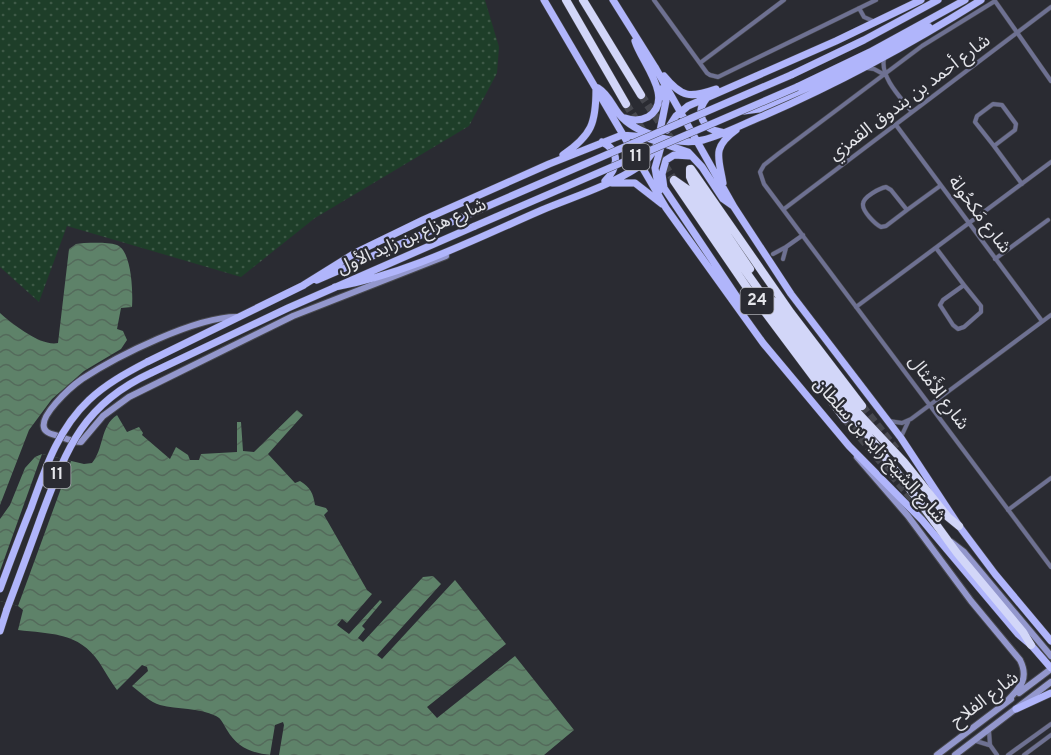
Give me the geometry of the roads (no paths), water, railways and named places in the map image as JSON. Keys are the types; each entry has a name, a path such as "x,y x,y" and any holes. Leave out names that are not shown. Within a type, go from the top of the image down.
{"highway":[{"path":"566,0 626,104"},
{"path":"583,0 641,95"},
{"name":"شارع الشيخ زايد بن سلطان","path":"862,406 763,275 690,169 690,177 694,186 767,293 858,413 904,462 948,517 959,526"},
{"name":"شارع الشيخ زايد بن سلطان","path":"845,419 750,292 674,180 687,189 798,345 948,540"},
{"path":"948,540 1031,645"}],"main road":[{"name":"شارع الشيخ زايد بن سلطان","path":"544,0 666,208 763,343 849,446 922,520 1018,634 1031,645 1051,669"},
{"name":"شارع الشيخ زايد بن سلطان","path":"613,0 655,67 734,207 791,294 888,420 959,526 995,574 1049,638"},
{"path":"335,287 400,270 601,185 640,166 651,155 680,111 921,0"},
{"name":"شارع هزاع بن زايد الأول","path":"0,589 49,459 64,431 76,414 113,381 302,286 792,75 938,0"},
{"name":"شارع هزاع بن زايد الأول","path":"0,631 58,469 73,440 107,400 133,382 335,287 799,89 965,0"},
{"path":"302,286 336,263 386,237 602,142 622,135 698,142 750,121 884,59 981,0"},
{"path":"799,89 853,67 929,27 940,25"},
{"path":"620,115 630,120 642,119 653,113 659,100 658,88 639,52 634,34"},
{"path":"655,67 678,91 687,95 702,94 744,80"},
{"path":"655,67 666,97 656,176 659,192 666,208"},
{"path":"596,87 606,94 620,115 635,126 693,156 723,199 734,207"},
{"path":"549,164 579,144 588,133 596,114 596,87"},
{"path":"707,97 701,108 702,120 711,130 723,132"},
{"path":"724,189 717,162 719,148 726,137 750,121"},
{"path":"601,185 612,174 616,163 612,149 602,142"},
{"path":"693,156 674,155 666,160 662,174 664,188 739,300 748,322"},
{"path":"601,185 620,181 635,183 666,208"},
{"path":"1016,709 1051,693"}],"street":[{"path":"654,0 700,63 710,75 718,77 876,0"},
{"path":"700,63 784,0"},
{"name":"شارع الأَمْثال","path":"1017,34 995,1 922,46 764,165 760,172 762,181 1051,567"},
{"name":"شارع أحمد بن بندوق القمزي","path":"784,209 1051,7"},
{"path":"859,8 864,17 875,22"},
{"path":"859,30 864,17"},
{"path":"1017,34 1051,81"},
{"path":"884,59 885,75"},
{"path":"866,68 885,75 912,112"},
{"path":"994,146 1015,130 1016,126 1016,122 1004,106 998,103 980,114 976,119 976,124 1022,184"},
{"name":"شارع مَكحُولة","path":"896,124 1042,321"},
{"path":"856,307 1051,162"},
{"path":"907,210 886,187 866,199 863,204 875,223 881,227 886,226 940,186"},
{"path":"995,259 1050,220"},
{"path":"239,317 219,318 201,323 148,344 99,369 75,384 56,403 44,418 45,430 49,434 76,442 82,441 102,416 129,396 293,316 412,270 470,245 497,230"},
{"path":"773,254 803,235"},
{"path":"783,259 786,247"},
{"path":"936,248 981,306 981,312 964,327 958,329 952,325 940,305 943,300 964,285"},
{"path":"901,438 911,419 1051,315"},
{"path":"888,420 897,423 911,419"},
{"path":"849,446 868,472 915,525 977,609 1020,660 1024,668 1024,680 1008,700"},
{"path":"1008,510 1051,478"},
{"path":"948,540 964,552 1051,656"},
{"name":"شارع الفلاح","path":"938,755 1051,669"},
{"name":"شارع الفلاح","path":"958,755 1051,682"},
{"path":"1008,755 1051,724"},
{"path":"989,731 990,745 998,755"},
{"path":"1024,755 1051,735"},
{"path":"976,741 990,745"}],"water":[{"path":"76,244 117,245 126,255 129,264 132,307 121,308 117,329 123,331 127,340 121,349 84,371 52,399 29,430 0,505 0,313 36,338 44,342 58,343 69,249"},
{"path":"297,410 303,415 268,454 295,483 300,481 309,489 315,505 326,508 328,511 324,515 367,590 372,594 347,623 342,619 337,625 349,634 380,600 382,602 362,626 365,629 358,638 363,642 423,577 433,576 441,584 377,655 382,659 455,580 506,644 427,707 437,718 515,656 574,730 544,755 279,755 283,722 275,725 270,755 257,753 235,741 216,716 202,711 160,705 146,697 132,686 148,671 147,667 142,665 117,690 99,662 82,645 63,636 18,630 23,610 18,606 0,601 0,519 10,505 25,468 35,457 42,454 84,464 92,463 108,425 117,415 127,432 139,427 142,435 170,459 176,447 188,455 190,460 199,460 201,454 237,452 237,422 241,422 243,451 254,452"}],"tunnel":[{"path":"641,95 673,142"},
{"path":"626,104 674,180"},
{"path":"862,406 896,449"},
{"path":"845,419 929,519"},
{"path":"1027,633 1051,661"}]}
